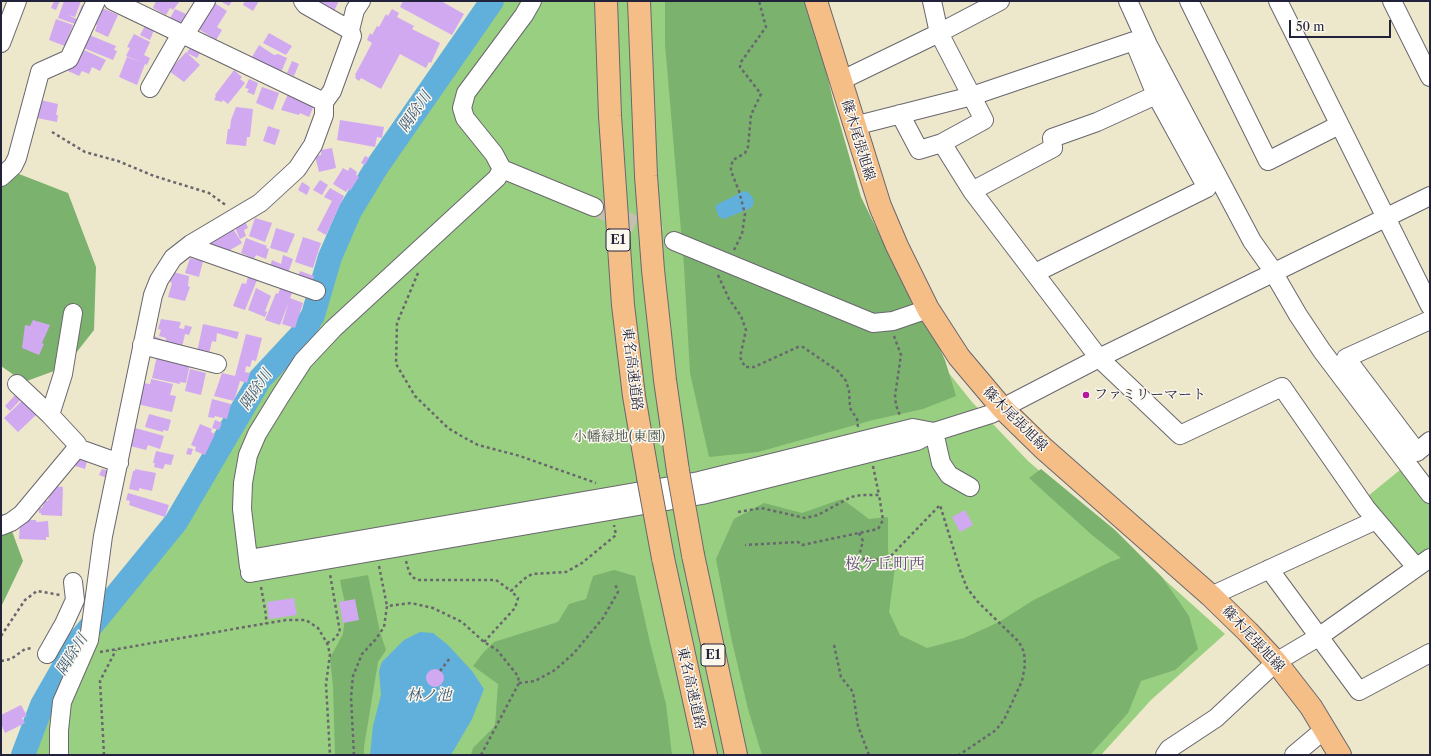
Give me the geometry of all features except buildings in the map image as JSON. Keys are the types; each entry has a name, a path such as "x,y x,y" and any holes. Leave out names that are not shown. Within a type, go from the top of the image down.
{"main road":[{"name":"東名高速道路","path":"606,1 610,116 623,305 634,396 663,558 706,755"},
{"name":"東名高速道路","path":"639,1 646,176 653,270 664,380 692,555 736,755"},
{"name":"篠木尾張旭線","path":"816,1 880,206 897,246 928,309 959,357 1002,408 1043,448 1211,596 1276,662 1325,729 1340,755"}],"street":[{"path":"1,43 17,1"},
{"path":"1,177 13,166 17,158 40,72 69,59 96,1"},
{"path":"113,1 324,102"},
{"path":"150,88 206,1"},
{"path":"303,1 306,5 350,30"},
{"path":"59,755 59,730 62,702 86,647 93,614 103,536 142,345 153,295 159,280 173,258 191,244 260,203 297,169 315,139 324,115 324,102 332,91 350,43 352,36 350,30 355,10 361,1"},
{"path":"532,1 524,15 466,93 462,108 465,118 494,154 502,169 594,207"},
{"path":"900,114 919,150 942,143 984,120 939,33 932,1"},
{"path":"840,81 939,33 1000,1"},
{"path":"1128,1 1148,45 1252,241 1274,273 1322,351 1430,494"},
{"path":"1189,1 1268,161 1339,125"},
{"path":"1278,1 1430,306"},
{"path":"1392,1 1430,77"},
{"path":"854,126 972,96 1134,41 1156,95 1207,188 1035,273"},
{"path":"972,191 1053,148 1052,138 1097,122 1156,95"},
{"path":"942,143 972,191 1099,358 1180,436 1282,387 1376,520 1423,563 1320,636 1276,662 1216,718 1170,753"},
{"path":"250,566 242,509 243,483 248,455 258,434 281,395 303,361 333,328 497,178 502,169"},
{"path":"250,566 702,495 917,441 934,432 974,420 1002,408 1099,358 1430,196"},
{"path":"674,241 874,323 885,322 928,309"},
{"path":"191,244 194,248 316,291"},
{"path":"50,415 63,374 73,313"},
{"path":"1430,320 1346,358 1417,452 1430,441"},
{"path":"142,345 217,364"},
{"path":"17,384 50,415 77,444 77,448"},
{"path":"250,566 699,481 913,428 934,432"},
{"path":"934,432 941,463 949,475 970,486"},
{"path":"77,448 119,463"},
{"path":"1,526 11,522 22,514 77,448"},
{"path":"1211,596 1376,520"},
{"path":"1269,569 1320,636 1359,691 1430,653"},
{"path":"47,654 64,624 74,600 73,582"},
{"path":"1294,755 1325,729"}],"path":[{"path":"759,1 766,27 741,62 740,67 761,94 751,115 748,147 745,153 733,160 731,166 731,171 739,191 745,214 742,234 720,260 718,275 729,299 742,316 746,330 740,357 745,367 754,368 798,347 803,347 838,371 846,381 849,391 850,408 857,419 859,433"},
{"path":"52,132 85,152 118,161 154,176 209,193 222,200 237,217"},
{"path":"421,267 397,323 396,364 415,396 448,428 462,438 478,445 520,456 602,485"},
{"path":"885,322 894,334 901,355 895,396 896,405 902,422"},
{"path":"745,545 798,542 802,544 878,529 883,520 870,453"},
{"path":"738,512 761,508 805,518 818,515 851,498 861,495 879,495"},
{"path":"859,533 863,541 859,556 861,559 887,560 940,505 967,588 978,602 1019,642 1024,652 1022,681 1004,720 996,730 959,755"},
{"path":"511,592 524,579 532,574 566,572 582,563 616,535 613,519"},
{"path":"406,555 409,572 412,577 418,580 496,580 518,598 515,608 484,642"},
{"path":"354,755 351,696 352,676 362,654 376,639 384,627 387,606 378,560"},
{"path":"250,566 260,581 266,615 266,624"},
{"path":"327,643 333,640 340,632 329,569"},
{"path":"519,683 535,681 555,670 574,653 604,618 618,592 615,584"},
{"path":"1,636 25,600 37,591 51,593 74,600"},
{"path":"387,606 411,603 433,608 462,622 484,642 497,650 506,659 518,676 519,683 480,755"},
{"path":"86,647 116,649 286,620 306,620 318,628 327,643 330,654 326,684 330,755"},
{"path":"834,645 841,677 853,692 858,726 869,755"},
{"path":"1,661 11,659 25,649 32,648 47,654"},
{"path":"104,755 100,681 116,649"},
{"path":"440,671 450,658"}],"green space":[{"name":"小幡緑地(東園)","path":"489,1 801,1 852,187 940,362 972,402 1028,461 1118,538 1225,634 1151,700 1101,755 27,755 46,705 100,606 171,529 267,375 326,313 320,288 321,261 345,211 385,147"},
{"path":"665,1 809,1 833,100 861,197 890,256 916,298 945,360 956,396 923,409 873,420 758,452 709,457 690,373 684,266 665,44"},
{"path":"1,167 68,193 96,267 94,330 65,367 24,382 1,366"},
{"path":"1041,469 1115,530 1162,577 1189,616 1198,649 1175,670 1141,681 1128,713 1090,755 762,755 748,709 731,637 716,559 734,519 764,503 802,513 842,499 869,519 888,517 888,552 895,567 889,612 900,635 927,648 964,638 999,622 1032,601 1121,558 1092,535 1029,478"},
{"path":"1400,470 1430,506 1430,553 1421,559 1368,496"},
{"path":"1,514 6,515 23,561 1,607"},
{"path":"614,570 635,576 666,704 672,755 471,755 473,748 495,726 498,684 473,666 483,653 494,642 558,622 569,604 586,599 593,576"},
{"path":"368,575 380,632 386,650 378,662 364,755 335,755 333,686 330,658 343,634 346,608 340,580"}],"water":[{"path":"744,191 748,192 753,198 754,203 751,208 724,219 719,217 715,207"},
{"name":"林ノ池","path":"420,632 433,633 448,645 472,671 484,689 472,719 451,755 370,755 373,726 381,695 379,671 382,662 404,640"}],"waterway":[{"name":"隅除川","path":"23,755 42,705 78,642 176,522 260,379 301,335 313,315 330,257 350,211 376,168 492,1"}],"tunnel":[{"path":"594,207 674,241"}],"place":[{"name":"ファミリーマート","path":"1086,395"}],"district":[{"name":"桜ケ丘町西","path":"885,564"}]}
